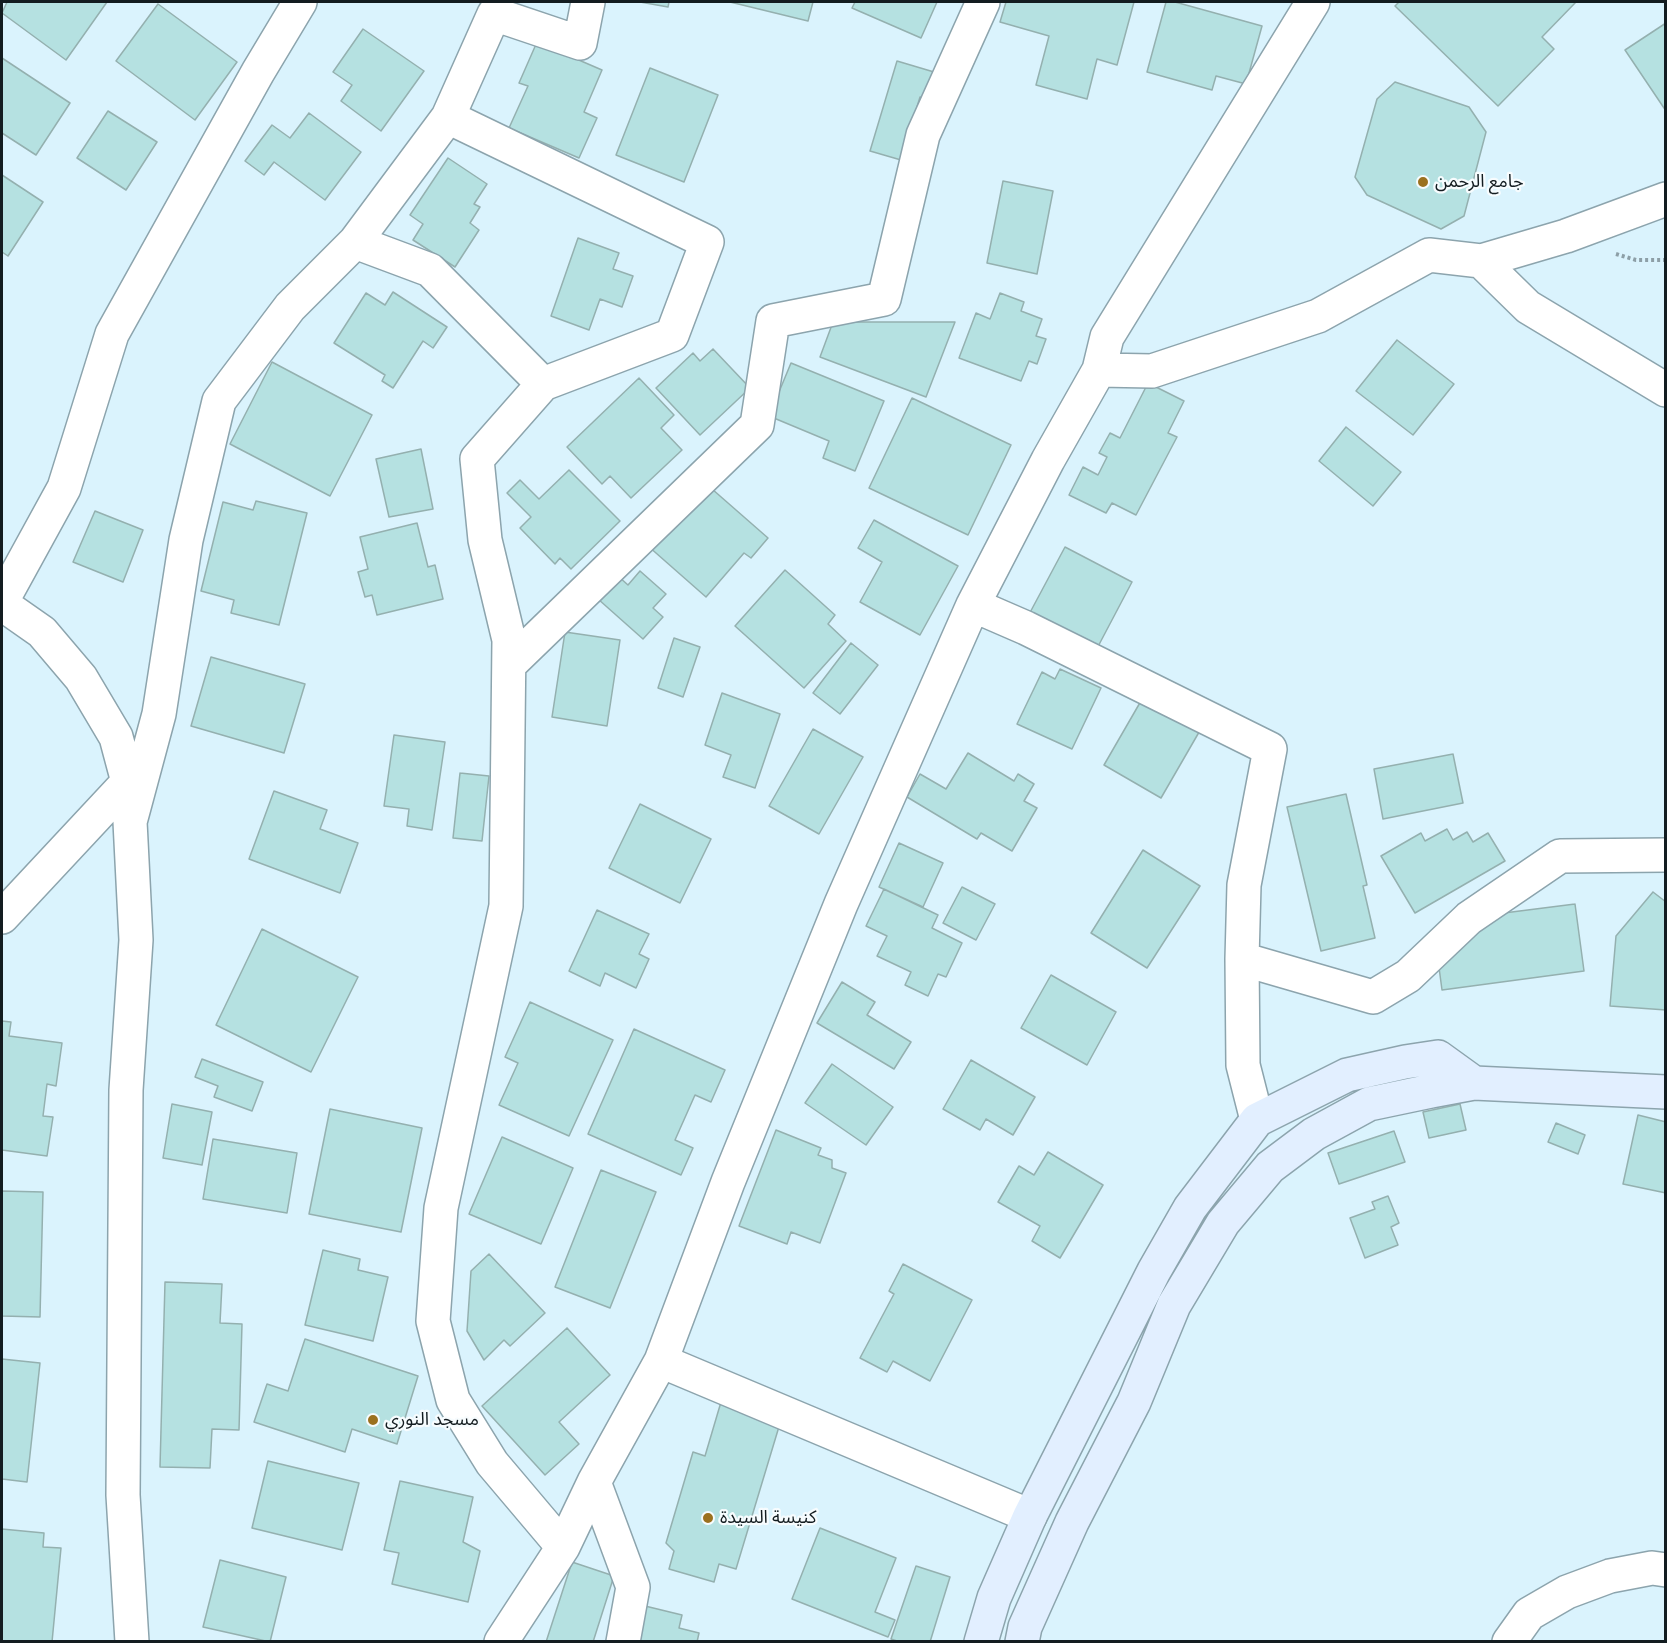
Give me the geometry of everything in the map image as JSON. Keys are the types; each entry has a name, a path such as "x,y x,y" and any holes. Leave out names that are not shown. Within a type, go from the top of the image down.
{"main road":[{"path":"981,1641 994,1598 1030,1516 1159,1262 1190,1208 1257,1120 1347,1075 1404,1062 1438,1057 1474,1083"},
{"path":"1022,1641 1025,1628 1072,1522 1134,1402 1174,1305 1223,1223 1270,1167 1314,1134 1369,1104 1474,1083 1665,1092"}],"street":[{"path":"132,1641 123,1495 126,1090 136,940 128,782 116,737 81,678 42,632 2,603 64,488 112,334 258,72 300,2"},
{"path":"130,822 159,714 186,540 219,401 290,308 355,242 448,117 495,14 579,43 588,2"},
{"path":"509,666 757,425 773,321 884,299 923,135 983,2"},
{"path":"501,1641 563,1547 594,1482 661,1360 728,1182 841,904 973,605 1048,460 1099,370 1107,337 1311,2"},
{"path":"448,117 707,242 672,335 543,384 477,459 485,540 509,640 506,906 441,1208 433,1321 453,1400 492,1463 563,1547"},
{"path":"1099,370 1152,371 1318,316 1429,255 1480,261 1566,236 1665,199"},
{"path":"355,242 430,270 543,384"},
{"path":"1480,261 1528,307 1665,390"},
{"path":"973,605 1026,628 1270,749 1244,885 1243,1065 1257,1120"},
{"path":"2,917 128,782"},
{"path":"1242,959 1372,997 1408,976 1468,918 1560,856 1665,855"},
{"path":"661,1360 1030,1516"},
{"path":"594,1482 633,1587 623,1641"},
{"path":"1509,1641 1528,1614 1567,1592 1610,1576 1653,1568 1665,1570"}],"building":[{"path":"7,2 107,2 66,60 2,13"},
{"path":"640,2 669,2 668,7"},
{"path":"730,2 813,2 808,21"},
{"path":"855,2 937,2 921,38 852,8"},
{"path":"1006,2 1134,2 1117,65 1097,59 1087,99 1036,85 1049,36 1000,22"},
{"path":"1166,2 1175,2 1262,26 1246,84 1216,76 1212,90 1147,72"},
{"path":"1399,2 1576,2 1542,37 1554,49 1498,106 1395,6"},
{"path":"158,4 237,62 195,120 116,61"},
{"path":"1666,23 1666,111 1625,50"},
{"path":"363,29 424,71 381,131 341,101 352,85 333,72"},
{"path":"537,42 602,70 584,112 597,118 579,158 509,128 528,86 519,83"},
{"path":"2,58 70,103 36,155 2,133"},
{"path":"897,61 934,72 925,99 920,97 901,160 870,151"},
{"path":"650,68 718,95 684,182 616,155"},
{"path":"1395,82 1469,107 1486,132 1464,216 1441,229 1367,195 1355,177 1377,99"},
{"path":"108,111 157,142 126,190 77,158"},
{"path":"309,113 361,152 325,200 274,162 264,175 245,161 272,125 290,138"},
{"path":"448,158 487,184 474,204 480,207 470,223 479,230 455,267 413,240 423,224 410,215"},
{"path":"2,175 43,202 8,256 2,252"},
{"path":"1003,181 1053,191 1037,274 987,263"},
{"path":"578,238 619,253 613,269 633,276 622,307 600,299 589,330 551,316"},
{"path":"393,292 447,327 433,348 423,341 393,388 382,381 385,375 334,343 366,293 385,305"},
{"path":"1000,293 1024,302 1021,311 1042,319 1036,336 1046,339 1037,364 1029,361 1021,381 959,358 976,313 990,319"},
{"path":"833,322 955,322 926,397 820,357"},
{"path":"1397,340 1454,384 1413,435 1356,391"},
{"path":"713,349 750,388 700,435 656,388 693,353 700,361"},
{"path":"272,362 372,415 330,496 230,444"},
{"path":"791,363 884,401 855,471 823,458 829,441 769,416"},
{"path":"639,378 674,415 661,428 682,450 631,498 610,476 602,484 567,447"},
{"path":"1148,383 1184,401 1168,433 1177,437 1136,515 1112,503 1106,513 1069,495 1083,467 1098,475 1107,457 1099,453 1110,433 1120,438"},
{"path":"912,398 1011,445 968,535 869,488"},
{"path":"1346,427 1401,472 1373,506 1319,461"},
{"path":"421,449 433,509 389,517 376,459"},
{"path":"569,470 620,521 571,569 560,558 555,564 520,528 531,517 507,493 520,480 539,499"},
{"path":"704,482 768,538 751,558 744,553 706,597 648,546"},
{"path":"256,501 307,513 279,625 231,613 234,600 201,591 223,502 253,510"},
{"path":"95,511 143,530 123,582 73,562"},
{"path":"874,520 958,566 920,635 860,602 882,562 858,548"},
{"path":"417,523 428,567 435,565 443,599 377,615 372,595 365,597 358,572 368,569 360,537"},
{"path":"1065,547 1132,582 1093,656 1026,620"},
{"path":"785,570 835,615 828,624 846,641 804,688 735,626"},
{"path":"640,571 666,594 653,608 663,617 643,639 598,599 618,576 628,585"},
{"path":"565,632 620,640 607,726 552,717"},
{"path":"674,638 700,647 683,697 658,688"},
{"path":"851,643 878,665 840,714 813,693"},
{"path":"211,657 305,684 284,753 191,726"},
{"path":"1060,669 1101,688 1072,749 1017,724 1042,672 1055,679"},
{"path":"722,693 780,714 755,788 723,777 731,755 705,745"},
{"path":"1145,694 1202,727 1161,798 1104,765"},
{"path":"813,729 863,757 819,834 769,806"},
{"path":"394,735 445,742 432,830 407,826 409,809 384,806"},
{"path":"968,753 1014,781 1018,774 1034,784 1024,801 1037,808 1012,851 981,833 977,839 907,797 920,774 946,789"},
{"path":"1453,754 1463,803 1383,819 1374,769"},
{"path":"460,773 489,776 482,841 453,838"},
{"path":"274,791 327,810 320,829 358,843 340,893 249,859"},
{"path":"1346,794 1367,885 1363,886 1375,938 1321,951 1287,807"},
{"path":"640,804 711,839 680,903 609,868"},
{"path":"1447,829 1453,840 1467,832 1473,842 1488,833 1505,861 1415,913 1381,856 1421,833 1425,841"},
{"path":"899,843 943,863 923,907 879,887"},
{"path":"1143,850 1200,886 1147,968 1091,933"},
{"path":"962,887 995,904 976,940 943,923"},
{"path":"884,889 938,915 932,928 962,943 946,977 938,974 928,996 905,985 911,972 877,956 887,936 866,926"},
{"path":"1653,892 1666,902 1666,1010 1610,1006 1616,936"},
{"path":"1575,904 1584,971 1442,990 1438,960 1496,914"},
{"path":"597,910 649,934 639,954 649,959 636,988 605,973 600,986 569,971"},
{"path":"262,929 358,977 311,1072 216,1025"},
{"path":"1051,975 1116,1012 1087,1065 1021,1028"},
{"path":"842,982 875,1002 867,1015 911,1042 894,1069 817,1023"},
{"path":"530,1002 613,1040 569,1136 499,1105 518,1063 505,1057"},
{"path":"2,1021 11,1022 9,1036 62,1043 56,1086 47,1084 43,1116 53,1117 47,1156 2,1150"},
{"path":"634,1029 725,1070 711,1102 695,1095 675,1140 693,1148 681,1175 588,1134"},
{"path":"202,1059 263,1082 252,1111 214,1097 218,1086 195,1077"},
{"path":"971,1060 1035,1097 1013,1135 986,1119 980,1130 943,1109"},
{"path":"832,1064 893,1107 866,1145 805,1103"},
{"path":"172,1104 212,1112 202,1165 163,1158"},
{"path":"1460,1104 1466,1130 1429,1138 1423,1112"},
{"path":"330,1109 422,1128 401,1232 309,1214"},
{"path":"1638,1115 1666,1122 1666,1193 1623,1184"},
{"path":"1556,1123 1585,1135 1578,1154 1548,1142"},
{"path":"776,1130 821,1148 818,1155 832,1160 832,1168 846,1173 820,1243 791,1232 787,1244 739,1226"},
{"path":"1394,1131 1405,1162 1339,1184 1328,1153"},
{"path":"502,1137 573,1168 541,1244 469,1214"},
{"path":"213,1139 297,1153 287,1213 203,1199"},
{"path":"1048,1152 1103,1185 1060,1258 1032,1241 1040,1226 998,1202 1019,1166 1034,1175"},
{"path":"601,1170 656,1192 610,1308 555,1287"},
{"path":"2,1191 43,1192 40,1317 2,1316"},
{"path":"1388,1196 1399,1223 1391,1227 1398,1245 1365,1258 1350,1218 1375,1209 1372,1202"},
{"path":"323,1250 360,1259 358,1270 388,1277 373,1341 305,1325"},
{"path":"489,1254 545,1313 510,1346 504,1340 484,1360 467,1331 471,1271"},
{"path":"903,1264 972,1300 930,1381 893,1361 887,1372 860,1358 894,1294 889,1291"},
{"path":"165,1282 222,1284 220,1323 242,1324 239,1430 212,1429 210,1468 160,1467"},
{"path":"567,1328 610,1375 559,1422 579,1444 545,1475 482,1406"},
{"path":"305,1339 418,1376 397,1444 352,1429 345,1452 254,1422 267,1384 288,1391"},
{"path":"2,1359 40,1363 27,1482 2,1479"},
{"path":"721,1402 781,1420 736,1569 719,1564 714,1582 669,1569 674,1551 666,1543 693,1452 705,1456"},
{"path":"268,1461 359,1483 342,1550 252,1528"},
{"path":"400,1481 473,1497 463,1542 480,1551 468,1602 392,1584 399,1553 384,1550"},
{"path":"820,1528 896,1558 875,1612 895,1620 888,1637 792,1599"},
{"path":"2,1529 44,1533 43,1547 61,1548 52,1642 2,1642"},
{"path":"220,1560 286,1577 270,1642 203,1627"},
{"path":"572,1562 614,1576 593,1642 546,1642"},
{"path":"916,1566 950,1577 930,1642 900,1642 891,1639"},
{"path":"641,1605 682,1615 679,1628 699,1633 697,1642 641,1642 633,1639"}],"place":[{"name":"جامع الرحمن","path":"1423,182"},
{"name":"مسجد النوري","path":"373,1420"},
{"name":"كنيسة السيدة","path":"708,1518"}]}
